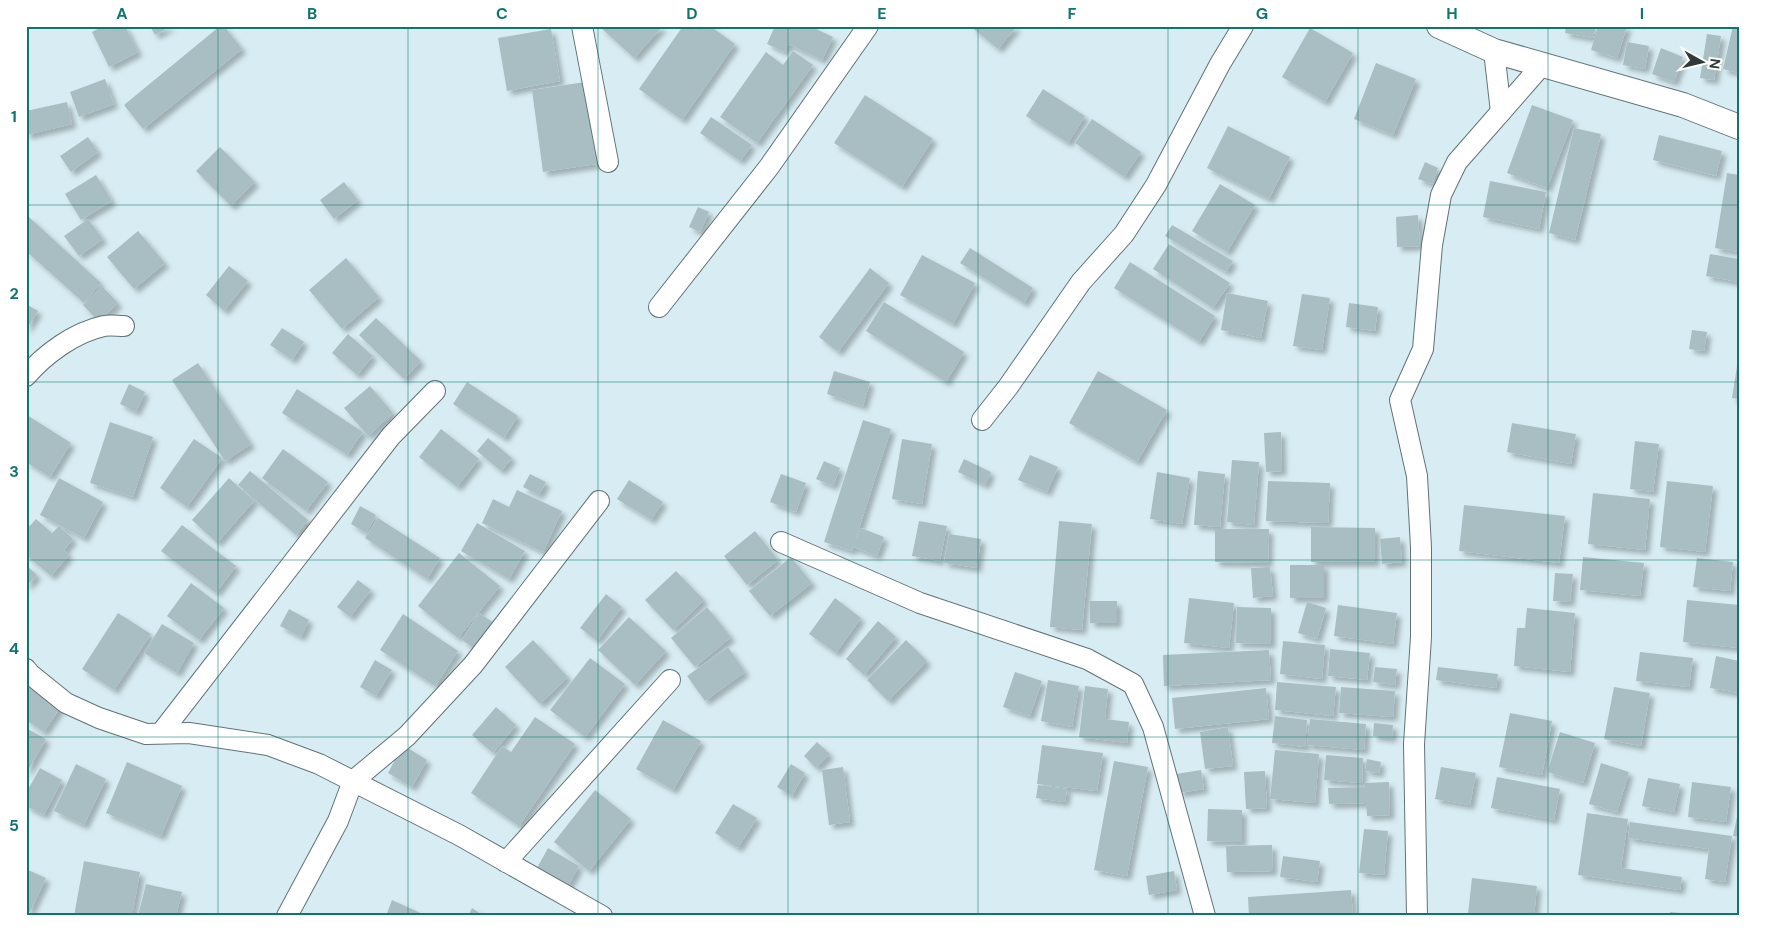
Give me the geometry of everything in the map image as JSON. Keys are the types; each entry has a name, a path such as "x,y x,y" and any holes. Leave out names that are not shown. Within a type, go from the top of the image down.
{"street":[{"path":"582,26 608,162"},
{"path":"659,307 770,167 868,26"},
{"path":"982,420 1008,387 1081,282 1129,226 1156,185 1220,64 1243,26"},
{"path":"1439,26 1494,51 1683,106 1739,127"},
{"path":"1494,51 1501,112"},
{"path":"1417,916 1414,744 1421,636 1421,547 1417,476 1400,400 1423,349 1432,245 1441,195 1457,162 1542,65"},
{"path":"26,376 64,344 83,334 105,326 124,326"},
{"path":"161,733 391,436 435,391"},
{"path":"287,916 338,821 353,781 407,736 473,665 599,501"},
{"path":"781,542 920,603 1087,659 1133,684 1152,727 1205,916"},
{"path":"26,669 66,703 99,718 146,734 189,733 268,745 319,764 459,835 602,916"},
{"path":"506,862 670,680"}],"building":[{"path":"103,26 125,26 138,52 109,67 92,32"},
{"path":"150,26 171,26 155,35"},
{"path":"220,26 224,26 242,49 143,129 124,105"},
{"path":"599,26 663,26 634,58"},
{"path":"683,26 710,26 735,44 682,120 639,89"},
{"path":"775,26 810,26 833,37 822,60 788,44 785,52 767,44"},
{"path":"970,26 1017,26 998,49"},
{"path":"1566,26 1596,26 1593,38 1565,33"},
{"path":"1598,26 1627,26 1617,58 1591,50"},
{"path":"1733,26 1739,26 1739,73 1723,69"},
{"path":"1310,28 1353,53 1325,102 1282,77"},
{"path":"551,29 560,81 507,91 498,38"},
{"path":"1707,34 1721,36 1714,80 1700,78"},
{"path":"1627,42 1649,46 1645,69 1623,65"},
{"path":"1661,48 1683,57 1674,82 1652,74"},
{"path":"793,51 813,65 757,143 720,117 766,52 783,65"},
{"path":"1376,63 1416,79 1393,135 1354,119"},
{"path":"105,79 114,104 79,117 70,92"},
{"path":"585,82 596,164 543,172 532,90"},
{"path":"1043,89 1085,116 1068,143 1026,116"},
{"path":"865,95 933,139 902,187 834,143"},
{"path":"67,102 72,124 26,135 26,111"},
{"path":"1532,105 1573,120 1547,188 1507,173"},
{"path":"711,117 752,145 740,161 700,133"},
{"path":"1092,119 1141,152 1124,177 1075,143"},
{"path":"1228,126 1290,157 1269,199 1207,168"},
{"path":"1574,128 1601,134 1575,240 1549,233"},
{"path":"1659,135 1722,151 1716,176 1653,160"},
{"path":"88,137 98,152 71,172 60,156"},
{"path":"220,147 255,182 231,206 196,171"},
{"path":"1425,162 1438,168 1432,184 1418,179"},
{"path":"1727,173 1739,175 1739,252 1715,248"},
{"path":"96,175 112,201 81,220 65,194"},
{"path":"1490,181 1546,192 1539,229 1483,217"},
{"path":"344,182 358,200 334,219 320,200"},
{"path":"1220,184 1255,205 1227,252 1192,231"},
{"path":"698,207 709,212 700,232 689,227"},
{"path":"1418,215 1420,246 1397,247 1396,217"},
{"path":"29,217 101,283 84,303 26,251 26,219"},
{"path":"88,219 103,239 79,256 64,236"},
{"path":"1172,225 1233,261 1226,272 1165,236"},
{"path":"138,231 165,263 134,289 107,257"},
{"path":"1169,244 1230,283 1213,308 1153,269"},
{"path":"970,248 1033,288 1024,303 960,263"},
{"path":"1710,254 1739,259 1739,282 1706,276"},
{"path":"922,255 975,283 953,324 900,295"},
{"path":"346,258 379,297 342,329 309,290"},
{"path":"1130,262 1215,316 1199,342 1114,288"},
{"path":"229,266 248,281 224,311 206,295"},
{"path":"870,268 889,283 838,352 819,337"},
{"path":"102,286 118,303 99,322 83,305"},
{"path":"1227,293 1268,301 1261,338 1221,330"},
{"path":"1302,294 1330,298 1322,350 1293,346"},
{"path":"884,302 964,352 946,382 866,331"},
{"path":"1349,303 1378,307 1375,331 1346,327"},
{"path":"26,304 38,311 26,330"},
{"path":"376,318 421,361 404,379 359,335"},
{"path":"282,328 304,342 292,360 270,345"},
{"path":"1692,330 1707,332 1704,351 1689,349"},
{"path":"348,334 373,356 357,375 332,353"},
{"path":"1739,361 1739,399 1732,398"},
{"path":"198,363 251,444 225,461 172,380"},
{"path":"834,371 870,382 863,406 827,394"},
{"path":"1098,371 1167,410 1137,462 1069,423"},
{"path":"467,382 518,416 504,438 453,404"},
{"path":"129,384 145,392 136,412 120,404"},
{"path":"370,386 393,413 368,436 344,408"},
{"path":"297,389 363,432 347,455 282,413"},
{"path":"27,415 71,443 50,477 26,462"},
{"path":"863,420 891,429 855,541 861,528 884,537 877,556 853,547 852,551 824,542"},
{"path":"110,422 153,437 133,497 90,483"},
{"path":"1512,423 1576,434 1571,464 1507,452"},
{"path":"441,429 479,459 457,487 419,457"},
{"path":"1281,432 1282,471 1266,472 1264,433"},
{"path":"488,438 512,458 501,471 477,451"},
{"path":"194,439 222,458 187,507 160,488"},
{"path":"902,439 932,444 922,504 892,499"},
{"path":"1635,441 1659,444 1653,492 1630,489"},
{"path":"283,449 328,482 306,511 262,478"},
{"path":"1030,455 1058,467 1047,492 1018,480"},
{"path":"964,459 991,472 985,485 958,472"},
{"path":"1232,460 1259,462 1254,525 1227,522"},
{"path":"824,461 840,468 833,486 816,479"},
{"path":"250,471 308,520 296,535 238,485"},
{"path":"1198,471 1225,474 1220,527 1194,525"},
{"path":"1157,472 1190,478 1182,524 1150,519"},
{"path":"530,474 546,482 539,495 523,487"},
{"path":"781,474 806,483 796,512 770,502"},
{"path":"59,478 103,502 84,538 40,515"},
{"path":"229,478 254,501 217,543 192,520"},
{"path":"629,480 663,502 651,520 617,499"},
{"path":"1268,481 1330,483 1328,523 1266,521"},
{"path":"1667,481 1713,486 1705,552 1660,547"},
{"path":"517,490 562,511 543,552 482,523 493,499 509,507"},
{"path":"1593,493 1650,499 1645,550 1588,544"},
{"path":"1464,505 1565,516 1559,563 1459,551"},
{"path":"360,506 376,515 366,533 351,524"},
{"path":"378,518 440,558 427,579 365,538"},
{"path":"36,519 52,533 59,526 73,539 64,550 69,555 51,576 26,555 26,530"},
{"path":"919,521 947,526 940,561 912,556"},
{"path":"1059,521 1092,524 1082,630 1050,627"},
{"path":"477,523 525,551 509,579 461,551"},
{"path":"182,525 236,566 216,593 161,551"},
{"path":"1311,527 1375,528 1375,562 1311,562"},
{"path":"1215,529 1269,529 1268,563 1215,562"},
{"path":"755,531 778,560 747,585 724,556"},
{"path":"949,534 981,539 977,568 944,563"},
{"path":"1400,537 1402,562 1382,564 1380,539"},
{"path":"459,553 500,586 458,638 418,606"},
{"path":"791,557 812,583 770,616 749,591"},
{"path":"1583,557 1644,563 1640,596 1580,590"},
{"path":"1697,558 1733,562 1730,591 1693,587"},
{"path":"26,565 37,575 26,587"},
{"path":"1290,565 1324,565 1324,598 1290,598"},
{"path":"1270,567 1273,596 1253,598 1251,568"},
{"path":"676,571 704,600 673,630 645,600"},
{"path":"1555,573 1573,574 1570,602 1553,601"},
{"path":"358,580 371,590 350,617 337,607"},
{"path":"191,583 224,608 199,640 167,616"},
{"path":"606,594 622,607 597,641 580,628"},
{"path":"835,598 861,618 836,653 809,634"},
{"path":"1189,598 1234,603 1229,648 1184,643"},
{"path":"1687,600 1739,605 1739,648 1683,642"},
{"path":"1090,601 1117,601 1117,623 1090,623"},
{"path":"1307,602 1326,608 1317,639 1298,633"},
{"path":"1338,605 1397,613 1393,644 1334,636"},
{"path":"707,607 731,637 695,667 671,638"},
{"path":"1237,607 1271,608 1271,644 1236,643"},
{"path":"1527,608 1575,613 1570,672 1514,666 1517,628 1525,628"},
{"path":"289,609 309,620 301,637 280,626"},
{"path":"118,613 151,634 114,690 82,669"},
{"path":"479,613 494,623 476,650 462,640"},
{"path":"403,614 458,651 435,686 380,650"},
{"path":"629,617 666,651 635,685 598,650"},
{"path":"878,621 896,637 864,675 846,659"},
{"path":"162,624 194,643 177,673 144,653"},
{"path":"533,640 568,677 540,704 505,667"},
{"path":"906,640 927,661 888,701 867,680"},
{"path":"1283,641 1325,645 1322,679 1280,674"},
{"path":"728,647 745,672 705,701 687,676"},
{"path":"1330,649 1370,653 1367,680 1328,676"},
{"path":"1269,650 1271,680 1164,686 1163,655"},
{"path":"1640,652 1693,658 1689,687 1636,681"},
{"path":"1716,656 1739,661 1739,693 1710,688"},
{"path":"590,658 625,684 585,737 550,710"},
{"path":"375,660 392,670 376,696 360,687"},
{"path":"1375,667 1397,669 1395,685 1373,682"},
{"path":"1438,667 1498,674 1496,688 1436,680"},
{"path":"1015,672 1042,681 1030,716 1003,707"},
{"path":"26,677 64,702 44,732 26,720"},
{"path":"1048,680 1079,686 1072,727 1041,721"},
{"path":"1277,682 1336,687 1333,716 1275,710"},
{"path":"1085,686 1108,689 1105,719 1129,722 1127,743 1079,737"},
{"path":"1341,687 1395,691 1393,717 1339,713"},
{"path":"1614,687 1650,693 1641,746 1604,739"},
{"path":"1266,688 1269,719 1175,729 1172,698"},
{"path":"496,707 516,725 493,753 472,735"},
{"path":"1510,713 1552,721 1542,775 1499,767"},
{"path":"1275,716 1307,720 1305,747 1272,743"},
{"path":"535,717 575,744 519,826 471,793 502,746 511,752"},
{"path":"1310,719 1366,724 1364,750 1307,745"},
{"path":"663,720 701,741 673,790 636,769"},
{"path":"1374,723 1393,725 1392,738 1373,736"},
{"path":"1228,727 1233,766 1205,769 1200,732"},
{"path":"26,728 46,739 26,774"},
{"path":"1560,732 1595,743 1583,783 1547,772"},
{"path":"817,742 830,754 816,768 804,756"},
{"path":"403,745 427,760 412,787 388,773"},
{"path":"1042,745 1103,753 1097,791 1037,784"},
{"path":"1275,750 1319,754 1315,803 1270,799"},
{"path":"1326,755 1363,758 1362,783 1324,780"},
{"path":"1367,759 1381,762 1379,773 1365,771"},
{"path":"1114,761 1148,767 1127,876 1094,870"},
{"path":"127,762 182,786 161,836 106,813"},
{"path":"1601,763 1629,772 1617,812 1589,804"},
{"path":"76,764 106,779 84,825 54,811"},
{"path":"791,764 805,773 792,796 777,787"},
{"path":"843,767 850,822 829,825 822,770"},
{"path":"1441,767 1476,773 1470,805 1435,799"},
{"path":"40,768 62,780 44,815 26,806 26,793"},
{"path":"1201,770 1204,789 1179,793 1176,774"},
{"path":"1265,771 1267,808 1246,809 1244,772"},
{"path":"1497,777 1560,789 1554,820 1491,808"},
{"path":"1648,778 1680,784 1674,812 1642,806"},
{"path":"1389,782 1390,815 1367,816 1366,803 1329,804 1328,788 1365,787 1365,783"},
{"path":"1692,782 1731,787 1726,822 1688,817"},
{"path":"1038,785 1067,789 1065,802 1036,798"},
{"path":"595,790 631,819 589,871 554,842"},
{"path":"733,804 757,818 738,848 715,833"},
{"path":"1208,809 1242,810 1242,842 1207,841"},
{"path":"1739,812 1739,837 1733,836"},
{"path":"1587,813 1628,819 1621,868 1682,877 1680,890 1578,875"},
{"path":"1630,822 1732,836 1725,882 1705,879 1709,849 1628,838"},
{"path":"1364,829 1388,831 1384,875 1359,873"},
{"path":"1272,845 1273,871 1227,872 1226,846"},
{"path":"548,848 579,866 568,886 537,868"},
{"path":"1283,856 1320,861 1317,882 1280,877"},
{"path":"84,861 140,872 132,916 74,916"},
{"path":"26,869 46,878 30,912 26,910"},
{"path":"1174,871 1177,890 1149,895 1146,876"},
{"path":"1472,878 1537,886 1534,916 1483,916 1468,914"},
{"path":"146,884 182,892 176,916 138,916"},
{"path":"1351,890 1353,916 1249,916 1248,897"},
{"path":"392,900 427,916 386,916"},
{"path":"472,908 484,916 468,916"},
{"path":"1670,912 1692,914 1692,916 1670,916"}]}
